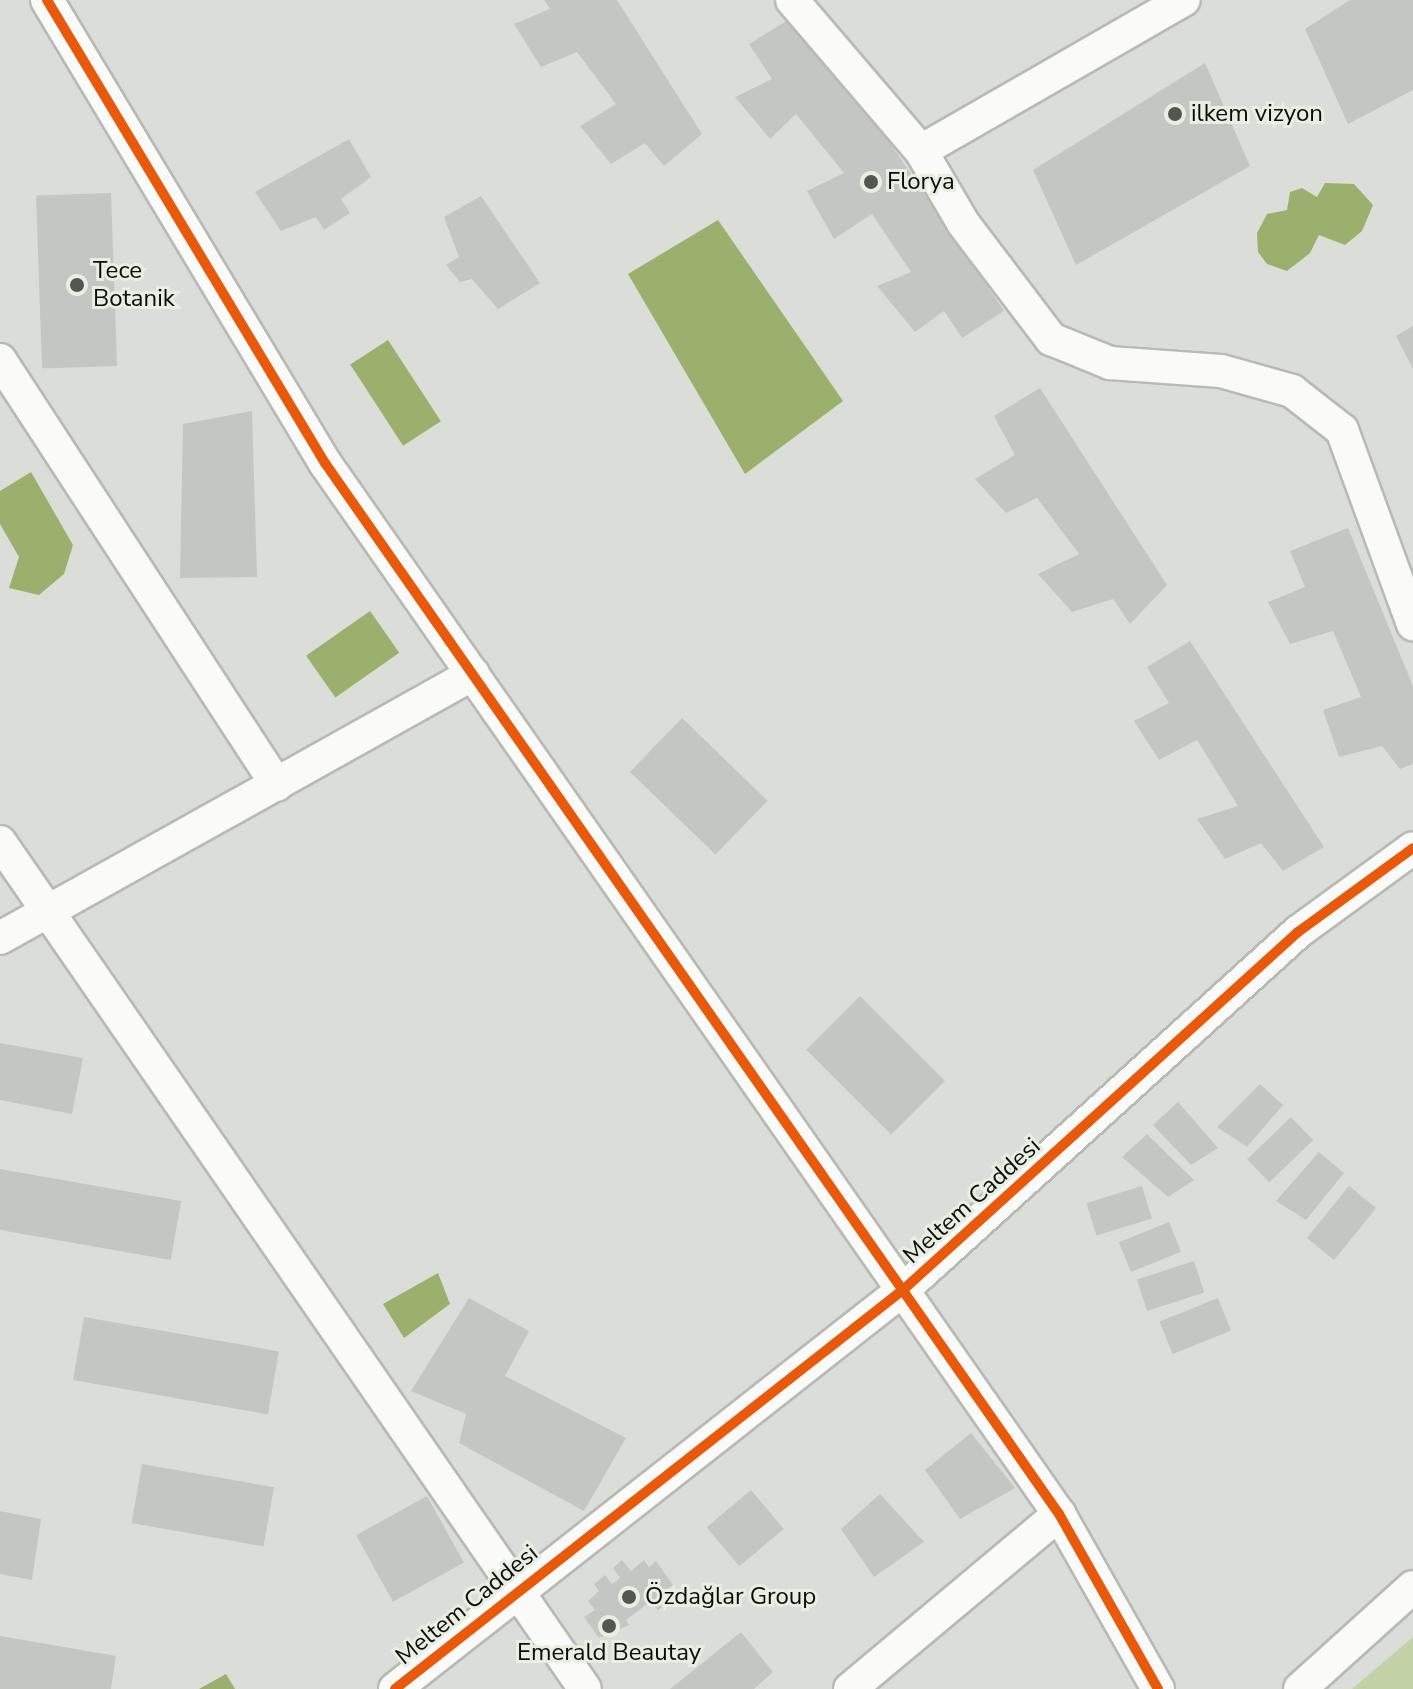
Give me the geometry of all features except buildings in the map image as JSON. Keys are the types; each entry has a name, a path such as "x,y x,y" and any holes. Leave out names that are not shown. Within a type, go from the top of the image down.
{"street":[{"path":"47,0 325,463 1059,1514 1158,1689"},
{"path":"792,0 921,151 963,223 1051,339 1110,363 1221,371 1292,391 1342,430 1413,624"},
{"path":"921,151 1184,0"},
{"path":"0,360 277,785"},
{"path":"0,938 47,915 473,674"},
{"path":"0,842 47,915 519,1587 585,1689"},
{"name":"Meltem Caddesi","path":"395,1689 519,1587 904,1289 1298,932 1413,848"},
{"path":"850,1689 1059,1514"},
{"path":"1300,1689 1413,1587"}],"shaded area":[{"path":"1325,183 1354,184 1373,205 1362,231 1345,245 1319,235 1310,253 1287,271 1267,264 1258,252 1257,233 1267,214 1287,210 1290,192 1302,188 1317,197"},
{"path":"718,220 843,401 745,474 628,274"},
{"path":"388,340 441,421 403,446 350,365"},
{"path":"31,472 73,545 64,574 39,595 9,588 19,557 0,524 0,491"},
{"path":"370,611 399,653 335,698 306,656"},
{"path":"438,1273 450,1304 404,1338 383,1304"},
{"path":"1413,1637 1413,1689 1352,1689"},
{"path":"226,1674 235,1689 199,1689"}],"cycle path":[{"path":"47,0 325,463 1059,1514 1158,1689"},
{"path":"395,1689 904,1289 1298,932 1413,848"}],"place":[{"name":"ilkem vizyon","path":"1175,114"},
{"name":"Florya","path":"871,182"},
{"name":"Tece Botanik","path":"77,285"},
{"name":"Özdağlar Group","path":"629,1597"},
{"name":"Emerald Beautay","path":"609,1626"}]}
